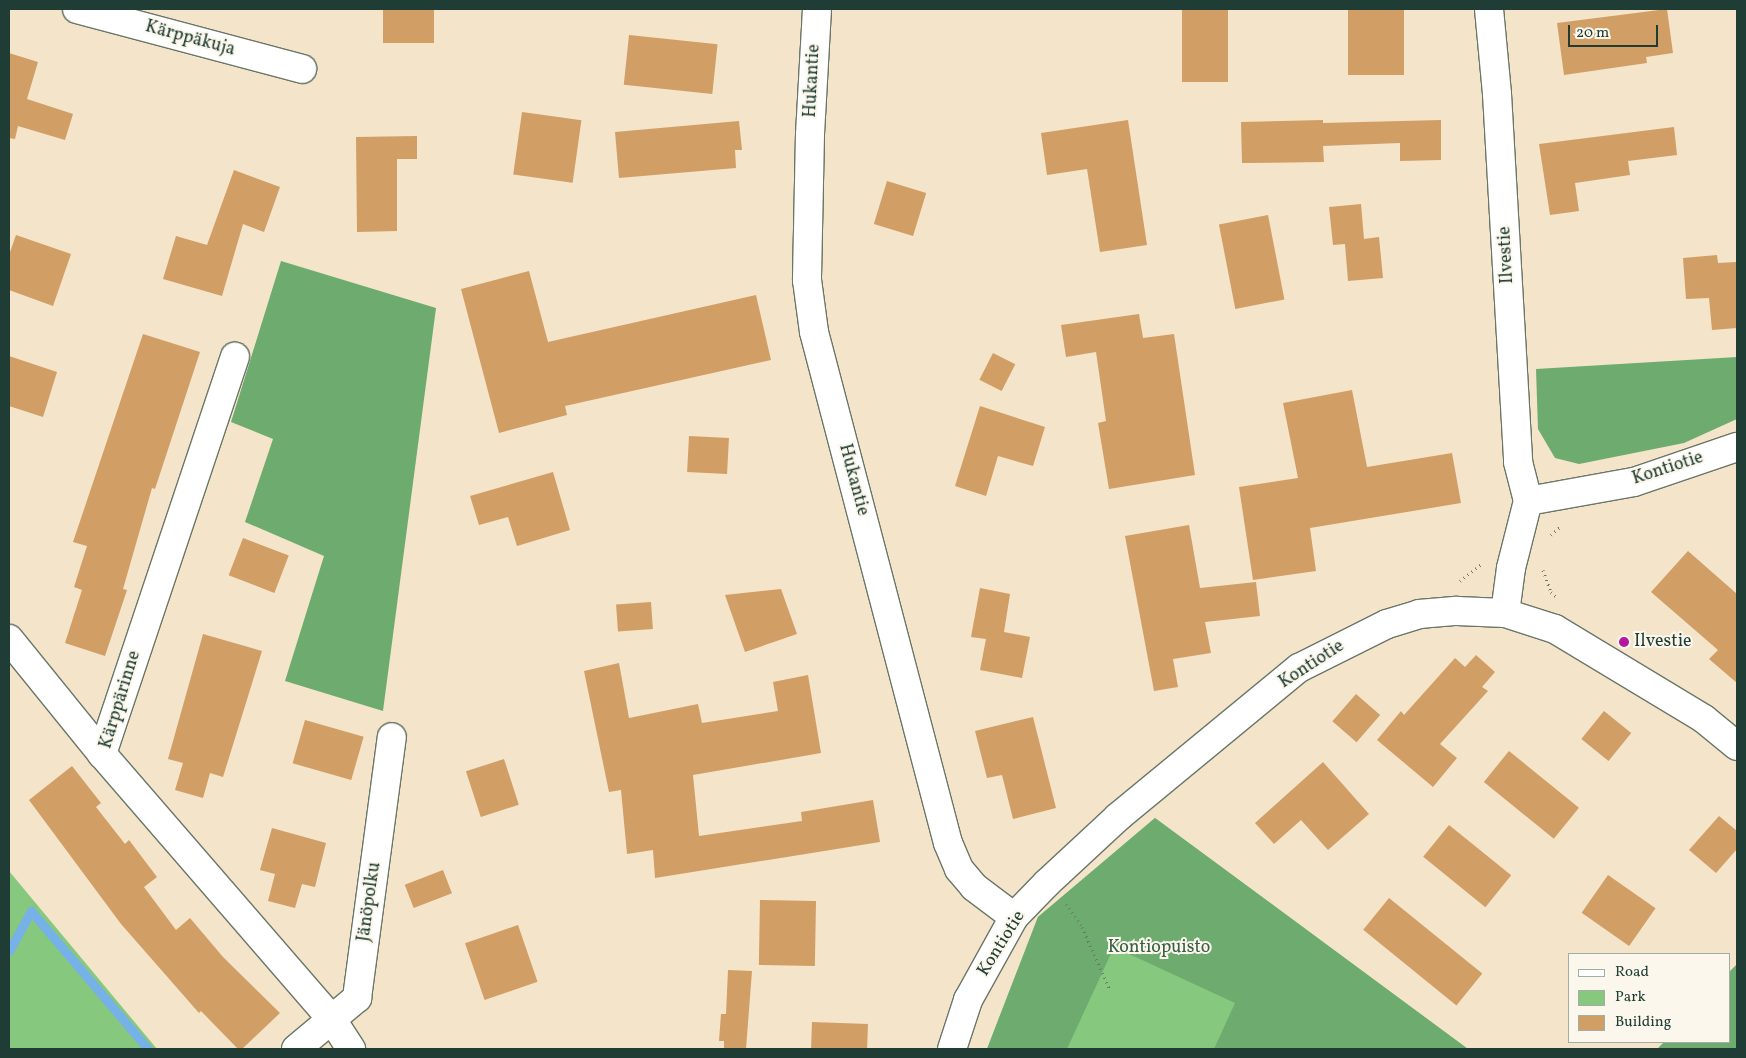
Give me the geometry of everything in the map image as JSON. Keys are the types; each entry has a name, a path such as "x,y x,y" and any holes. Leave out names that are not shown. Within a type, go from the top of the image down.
{"street":[{"name":"Kärppäkuja","path":"77,9 302,69"},
{"name":"Hukantie","path":"817,9 810,134 807,280 814,332 948,843 959,869 974,887 1014,917"},
{"name":"Ilvestie","path":"1489,9 1497,94 1518,462 1528,501"},
{"name":"Kärppärinne","path":"235,356 102,754 331,1018"},
{"name":"Kontiotie","path":"1528,501 1634,482 1737,446"},
{"path":"1528,501 1511,568 1505,613 1555,629 1704,719 1737,746"},
{"name":"Kontiotie","path":"952,1049 968,1000 1014,917 1047,883 1118,817 1299,668 1349,640 1386,624 1419,614 1457,610 1505,613"},
{"path":"9,639 102,754"},
{"name":"Jänöpolku","path":"331,1018 357,998 392,737"},
{"path":"296,1049 331,1018 351,1049"}],"path":[{"path":"1548,545 1550,536 1566,521"},
{"path":"1544,563 1542,572 1551,592 1558,598"},
{"path":"1047,883 1082,927 1110,990"}],"green space":[{"path":"281,261 436,308 383,711 285,681 324,556 245,522 273,439 231,422"},
{"path":"1737,357 1737,419 1684,443 1579,464 1555,458 1538,429 1536,369"},
{"name":"Kontiopuisto","path":"1155,818 1468,1049 987,1049 1038,917"},
{"name":"Kontiopuisto","path":"1155,818 1468,1049 1214,1049 1235,1003 1114,947 1067,1049 987,1049 1038,917"},
{"path":"9,871 157,1049 9,1049"},
{"path":"1737,964 1737,1049 1657,1049 1663,1043 1731,1043 1731,970"}],"building":[{"path":"383,9 434,9 434,43 383,43"},
{"path":"1182,9 1228,9 1228,82 1182,82"},
{"path":"1348,9 1404,9 1404,75 1348,75"},
{"path":"1667,9 1673,53 1646,57 1647,63 1564,75 1557,23"},
{"path":"629,35 718,44 712,94 624,85"},
{"path":"9,53 38,62 27,99 73,114 65,140 18,126 15,139 9,138"},
{"path":"522,112 581,120 573,183 513,174"},
{"path":"1128,120 1147,245 1100,252 1087,169 1047,175 1041,133"},
{"path":"1323,120 1323,123 1441,120 1441,160 1400,161 1400,143 1323,146 1324,162 1242,163 1241,122"},
{"path":"739,121 742,150 735,150 736,168 619,178 615,132"},
{"path":"1674,127 1677,155 1628,161 1630,175 1575,183 1579,211 1550,215 1539,144"},
{"path":"417,136 417,159 397,159 397,231 357,232 356,137"},
{"path":"234,170 280,187 264,232 243,224 222,296 163,279 176,236 207,245"},
{"path":"887,181 926,193 913,236 874,224"},
{"path":"1361,204 1364,239 1379,237 1383,278 1348,281 1345,244 1333,245 1329,207"},
{"path":"1268,215 1284,299 1235,309 1219,225"},
{"path":"16,235 71,254 53,306 9,290 9,255"},
{"path":"1717,255 1718,263 1737,262 1737,328 1712,330 1709,298 1686,299 1683,258"},
{"path":"529,271 548,342 756,295 771,360 565,406 567,415 499,433 461,289"},
{"path":"1139,314 1143,338 1174,334 1195,475 1109,489 1098,423 1106,421 1096,352 1066,357 1061,325"},
{"path":"143,334 200,352 155,489 152,488 123,589 127,590 105,656 65,643 82,590 74,587 87,546 73,542"},
{"path":"993,353 1015,364 1002,391 979,380"},
{"path":"9,356 57,372 43,417 9,406"},
{"path":"1352,390 1367,467 1452,453 1461,503 1310,528 1316,571 1253,580 1239,487 1298,478 1283,403"},
{"path":"980,406 1045,427 1033,466 998,456 986,496 955,486"},
{"path":"689,436 729,438 727,474 687,472"},
{"path":"553,472 570,530 517,546 508,517 479,525 470,496"},
{"path":"1189,525 1200,588 1256,582 1260,616 1205,622 1211,653 1173,659 1178,687 1154,691 1125,536"},
{"path":"243,538 289,556 274,593 229,575"},
{"path":"1688,551 1737,594 1737,683 1709,659 1718,650 1651,592"},
{"path":"980,588 1010,594 1004,632 1030,637 1022,678 980,670 986,639 971,637"},
{"path":"781,589 797,634 745,652 725,595"},
{"path":"651,602 653,629 618,631 616,604"},
{"path":"203,634 262,651 223,777 210,773 203,798 175,790 183,763 168,759"},
{"path":"1476,655 1495,672 1482,687 1488,691 1440,744 1457,758 1433,787 1377,740 1401,711 1404,715 1455,658 1465,667"},
{"path":"619,663 629,718 698,704 702,723 778,711 773,682 808,675 821,753 693,775 699,836 802,821 801,812 873,800 880,842 655,878 653,850 627,854 621,790 609,792 584,671"},
{"path":"1356,694 1380,715 1357,742 1332,721"},
{"path":"1604,711 1631,733 1609,761 1581,739"},
{"path":"1033,717 1056,808 1013,819 1002,775 987,778 975,731"},
{"path":"305,720 364,737 351,780 293,763"},
{"path":"1509,751 1579,808 1554,839 1484,782"},
{"path":"504,759 519,805 481,817 466,771"},
{"path":"1323,762 1369,814 1328,850 1301,820 1274,844 1255,823"},
{"path":"72,766 101,803 96,807 125,844 129,840 157,877 144,887 176,930 190,918 223,957 280,1013 242,1049 238,1049 201,1011 199,1013 121,924 29,800"},
{"path":"1719,816 1737,831 1737,849 1716,873 1689,850"},
{"path":"1449,825 1511,875 1485,907 1423,857"},
{"path":"272,828 326,843 315,887 302,884 295,908 268,901 275,874 260,870"},
{"path":"443,870 452,893 414,908 405,885"},
{"path":"1608,875 1656,908 1629,946 1582,913"},
{"path":"1389,898 1482,974 1456,1005 1363,930"},
{"path":"760,900 816,901 815,966 759,965"},
{"path":"518,925 538,982 485,1000 465,943"},
{"path":"728,970 752,971 746,1049 724,1049 724,1041 719,1041 721,1014 726,1014"},
{"path":"812,1022 868,1024 867,1049 811,1049"}],"waterway":[{"path":"9,951 31,911 148,1049"}],"place":[{"name":"Ilvestie","path":"1624,642"}]}
